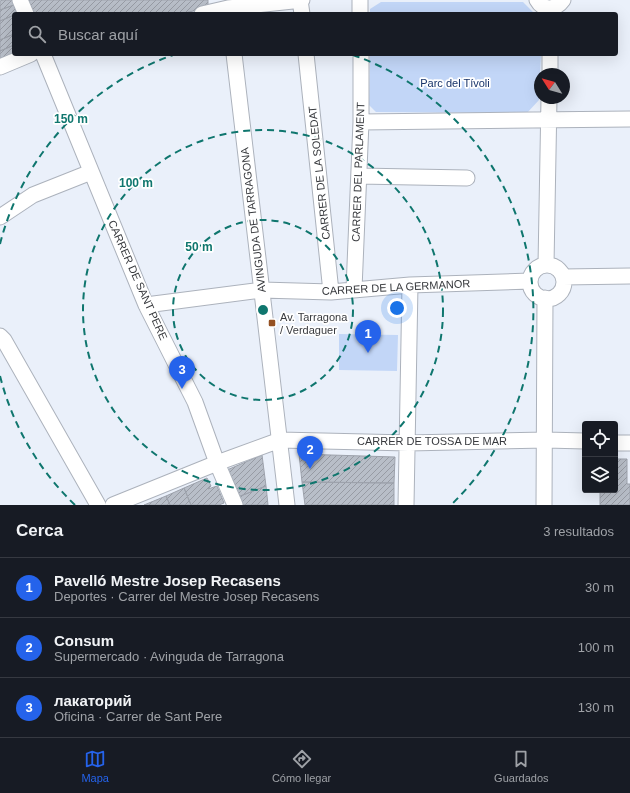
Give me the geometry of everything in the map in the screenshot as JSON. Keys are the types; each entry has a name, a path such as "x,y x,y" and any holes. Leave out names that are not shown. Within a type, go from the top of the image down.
{"street":[{"path":"20,0 25,12"},
{"path":"209,12 228,7 301,0 302,12"},
{"path":"360,0 360,12"},
{"path":"537,0 550,11 558,6 563,0"},
{"path":"0,67 26,56"},
{"name":"CARRER DE SANT PERE","path":"44,56 146,305 195,402 234,505"},
{"name":"AVINGUDA DE TARRAGONA","path":"234,56 288,505"},
{"name":"CARRER DE LA SOLEDAT","path":"306,56 331,292"},
{"name":"CARRER DEL PARLAMENT","path":"354,289 361,122 360,56"},
{"path":"550,56 550,68"},
{"path":"546,265 550,104"},
{"path":"361,122 630,119"},
{"path":"0,217 33,194 91,172"},
{"path":"359,176 467,178"},
{"path":"546,265 557,268 563,277 562,287 556,296 545,298 537,296 532,290 530,282 535,270 546,265"},
{"path":"563,277 630,276"},
{"name":"CARRER DE LA GERMANOR","path":"146,305 262,290 331,292 410,285 530,282"},
{"path":"406,505 409,443 410,285"},
{"path":"544,505 546,440 545,298"},
{"path":"1,340 98,505"},
{"path":"113,505 217,463 280,440"},
{"name":"CARRER DE TOSSA DE MAR","path":"280,440 409,443 546,440 582,441"},
{"path":"618,443 630,443"}],"green space":[{"path":"381,2 523,2 533,12 370,12 370,9"},
{"name":"Parc del Tívoli","path":"370,56 541,56 540,68 534,68 534,104 535,104 527,113 376,112 369,105"},
{"path":"339,334 398,335 397,371 339,370"}],"building":[{"path":"12,0 14,5 0,10 0,1"},
{"path":"28,0 208,0 208,8 189,12 33,12"},
{"path":"14,5 16,12 12,12 12,16 0,21 0,10"},
{"path":"12,16 12,35 0,40 0,21"},
{"path":"12,35 12,46 0,51 0,40"},
{"path":"12,46 12,55 0,61 0,51"},
{"path":"299,454 395,457 394,483 302,482"},
{"path":"262,455 266,486 238,497 227,470"},
{"path":"618,459 627,459 627,484 630,484 630,505 600,505 600,493 618,493"},
{"path":"207,478 211,486 208,489 217,486 224,503 219,505 191,505 184,488"},
{"path":"302,482 394,483 394,505 305,505"},
{"path":"266,486 268,505 241,505 238,497"},
{"path":"184,488 191,505 170,505 166,496"},
{"path":"166,496 170,505 144,505"}],"place":[{"name":"Av. Tarragona / Verdaguer","path":"272,323"},
{"name":"Pavelló Mestre Josep Recasens","path":"368,353"},
{"name":"лакаторий","path":"182,389"},
{"name":"Consum","path":"310,469"}]}
